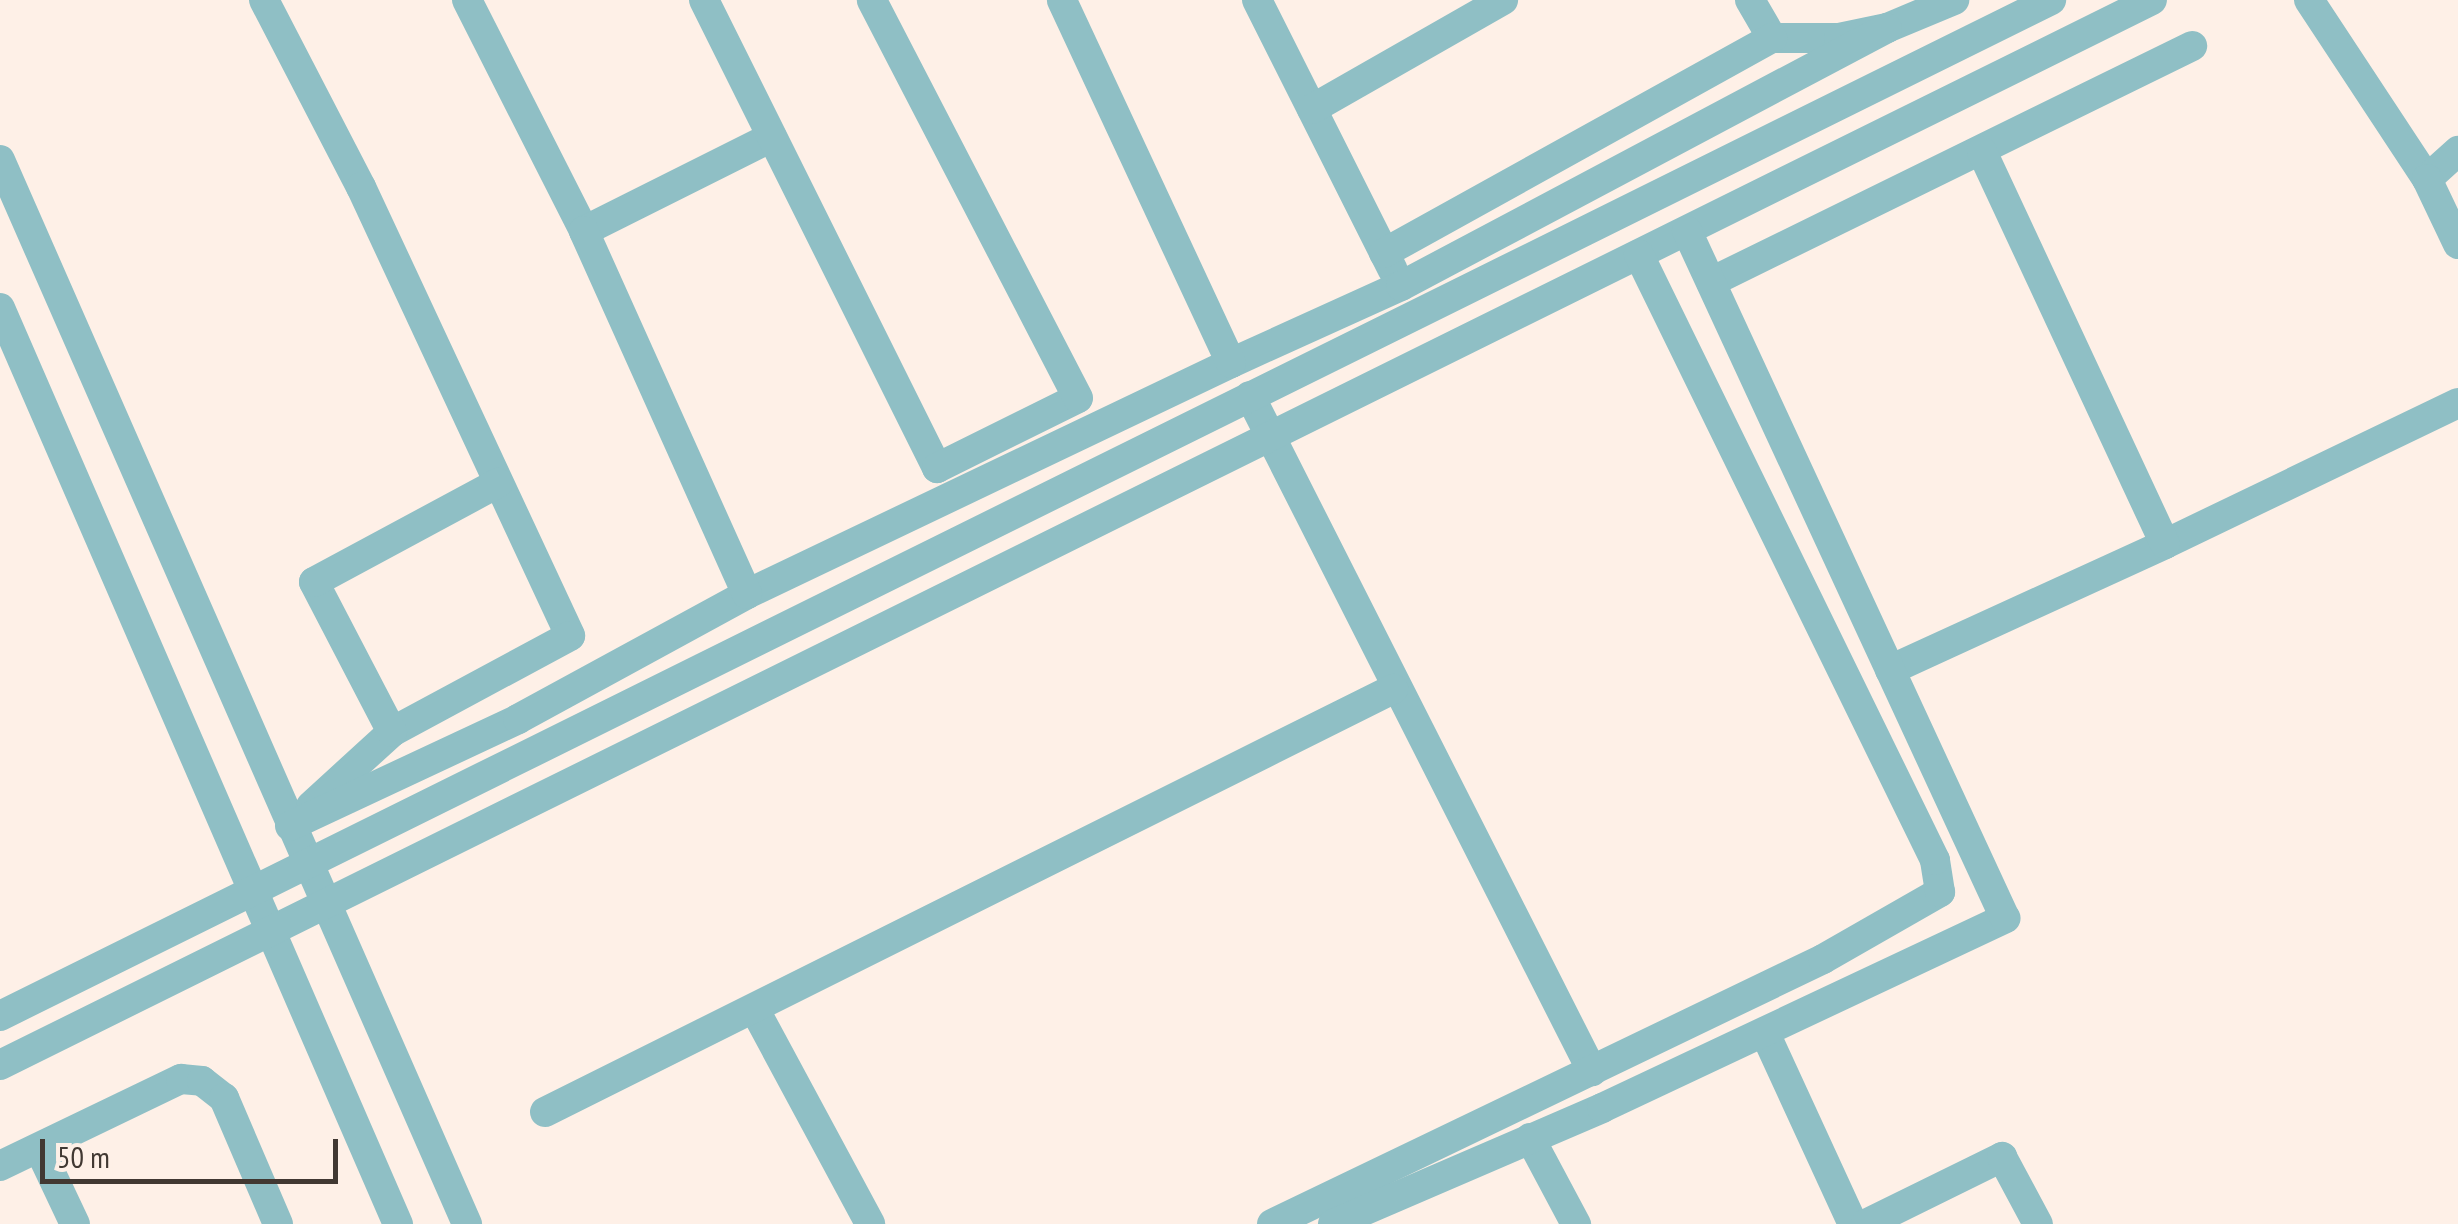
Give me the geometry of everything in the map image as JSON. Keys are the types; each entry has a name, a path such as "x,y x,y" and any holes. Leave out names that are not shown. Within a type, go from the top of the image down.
{"street":[{"path":"264,0 360,187 570,636 392,732 290,826"},
{"path":"467,0 584,231 747,594"},
{"path":"704,0 936,468 1078,398 872,0"},
{"path":"1062,0 1232,364"},
{"path":"1257,0 1415,314"},
{"path":"1312,109 1503,0"},
{"path":"1750,0 1772,38"},
{"path":"290,826 518,720 747,594 1402,286 1887,28 1954,0"},
{"path":"0,1016 2051,0"},
{"path":"0,1065 2152,0"},
{"path":"2309,0 2427,180 2458,244"},
{"path":"1384,253 1772,38 1839,38 1887,28"},
{"path":"1710,282 2192,46"},
{"path":"584,231 772,137"},
{"path":"2427,180 2458,151"},
{"path":"1982,152 2166,544"},
{"path":"0,160 467,1224"},
{"path":"1334,1224 1385,1212 1530,1138 1765,1033 2004,918 1687,230"},
{"path":"1272,1224 1824,960 1940,892 1935,860 1638,255"},
{"path":"0,308 274,930 398,1224"},
{"path":"1250,396 1393,689 1592,1070"},
{"path":"1890,670 2166,544 2458,402"},
{"path":"392,732 314,582 498,483"},
{"path":"546,1112 1393,689"},
{"path":"755,1010 870,1224"},
{"path":"1765,1033 1854,1224"},
{"path":"0,1166 181,1079 202,1081 224,1098 278,1224"},
{"path":"1530,1138 1576,1224"},
{"path":"39,1148 75,1224"},
{"path":"1866,1224 2002,1157 2038,1224"}]}
